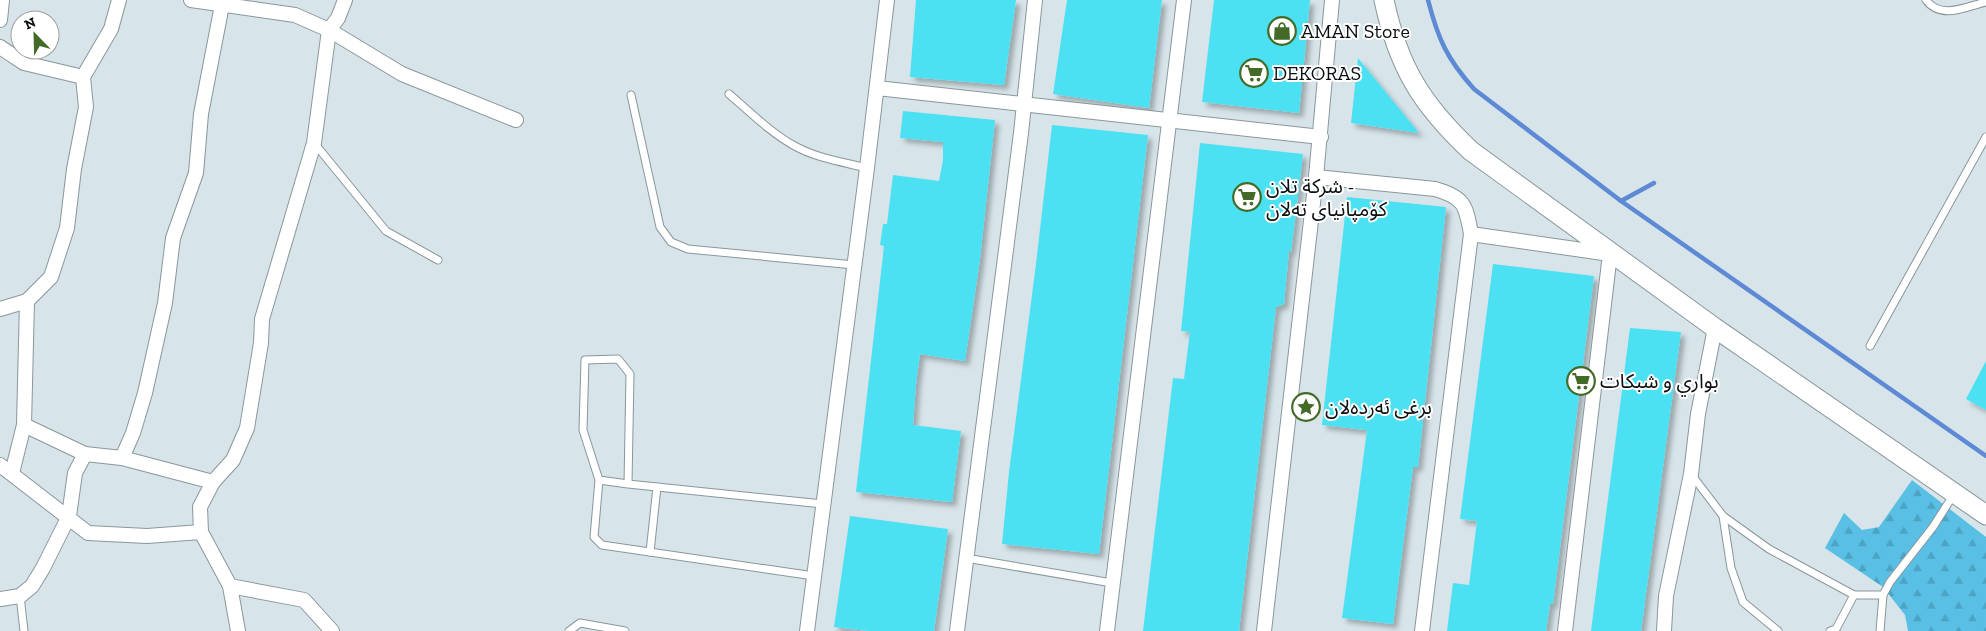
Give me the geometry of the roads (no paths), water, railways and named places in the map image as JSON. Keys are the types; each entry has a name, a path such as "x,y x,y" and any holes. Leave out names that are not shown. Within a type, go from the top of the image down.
{"street":[{"path":"0,20 2,0"},
{"path":"0,309 27,301 51,277 67,228 74,169 86,107 83,77 111,29 119,0"},
{"path":"191,0 295,15 329,30 402,74 516,120"},
{"path":"238,631 230,586 201,532 200,507 213,482 233,460 247,428 261,343 262,319 314,143 329,30 338,18 345,0"},
{"path":"807,631 868,168 887,0"},
{"path":"957,631 1024,104 1035,0"},
{"path":"1106,631 1184,0"},
{"path":"1264,631 1316,177 1332,0"},
{"path":"1384,0 1391,35 1415,87 1450,131 1471,151 1610,254 1986,515"},
{"path":"122,458 133,433 145,393 165,303 173,238 196,173 201,114 222,5"},
{"path":"0,47 24,63 83,77"},
{"path":"877,88 1320,137"},
{"path":"1316,177 1435,189 1450,193 1462,201 1467,212 1471,234 1422,631"},
{"path":"1471,234 1610,254"},
{"path":"1566,631 1610,254"},
{"path":"12,473 24,425 27,301"},
{"path":"1664,631 1666,596 1691,474 1698,414 1715,328"},
{"path":"24,425 85,454 122,458 213,482"},
{"path":"0,599 20,596 32,586 68,516 75,473 85,454"},
{"path":"0,465 88,533 147,536 201,532"},
{"path":"230,586 304,600 332,631"}],"lane":[{"path":"1926,0 1932,8 1940,12 1986,2"},
{"path":"729,94 772,131 794,146 812,154 868,168"},
{"path":"632,95 660,227 671,242 688,249 854,265"},
{"path":"1870,346 1986,137"},
{"path":"314,143 386,231 438,260"},
{"path":"628,484 630,374 618,358 585,360 583,430 599,480 594,538 602,545 814,576"},
{"path":"1691,474 1724,516 1769,549 1854,595 1883,595"},
{"path":"599,480 823,504"},
{"path":"650,552 657,486"},
{"path":"1880,631 1883,595 1890,582 1932,527 1954,494"},
{"path":"1724,516 1731,568 1743,602 1778,631"},
{"path":"966,558 1112,583"},
{"path":"1830,631 1836,629 1854,595"},
{"path":"20,596 24,631"},
{"path":"569,631 580,623 624,631"}],"waterway":[{"path":"1428,0 1440,37 1450,58 1474,89 1621,201 1986,456"},
{"path":"1621,201 1654,183"}],"place":[{"name":"AMAN Store","path":"1282,31"},
{"name":"DEKORAS","path":"1254,73"},
{"name":"شركة تلان - کۆمپانیای تەلان","path":"1247,197"},
{"name":"بواري و شبكات","path":"1581,381"},
{"name":"برغی ئەردەلان","path":"1306,407"}]}
